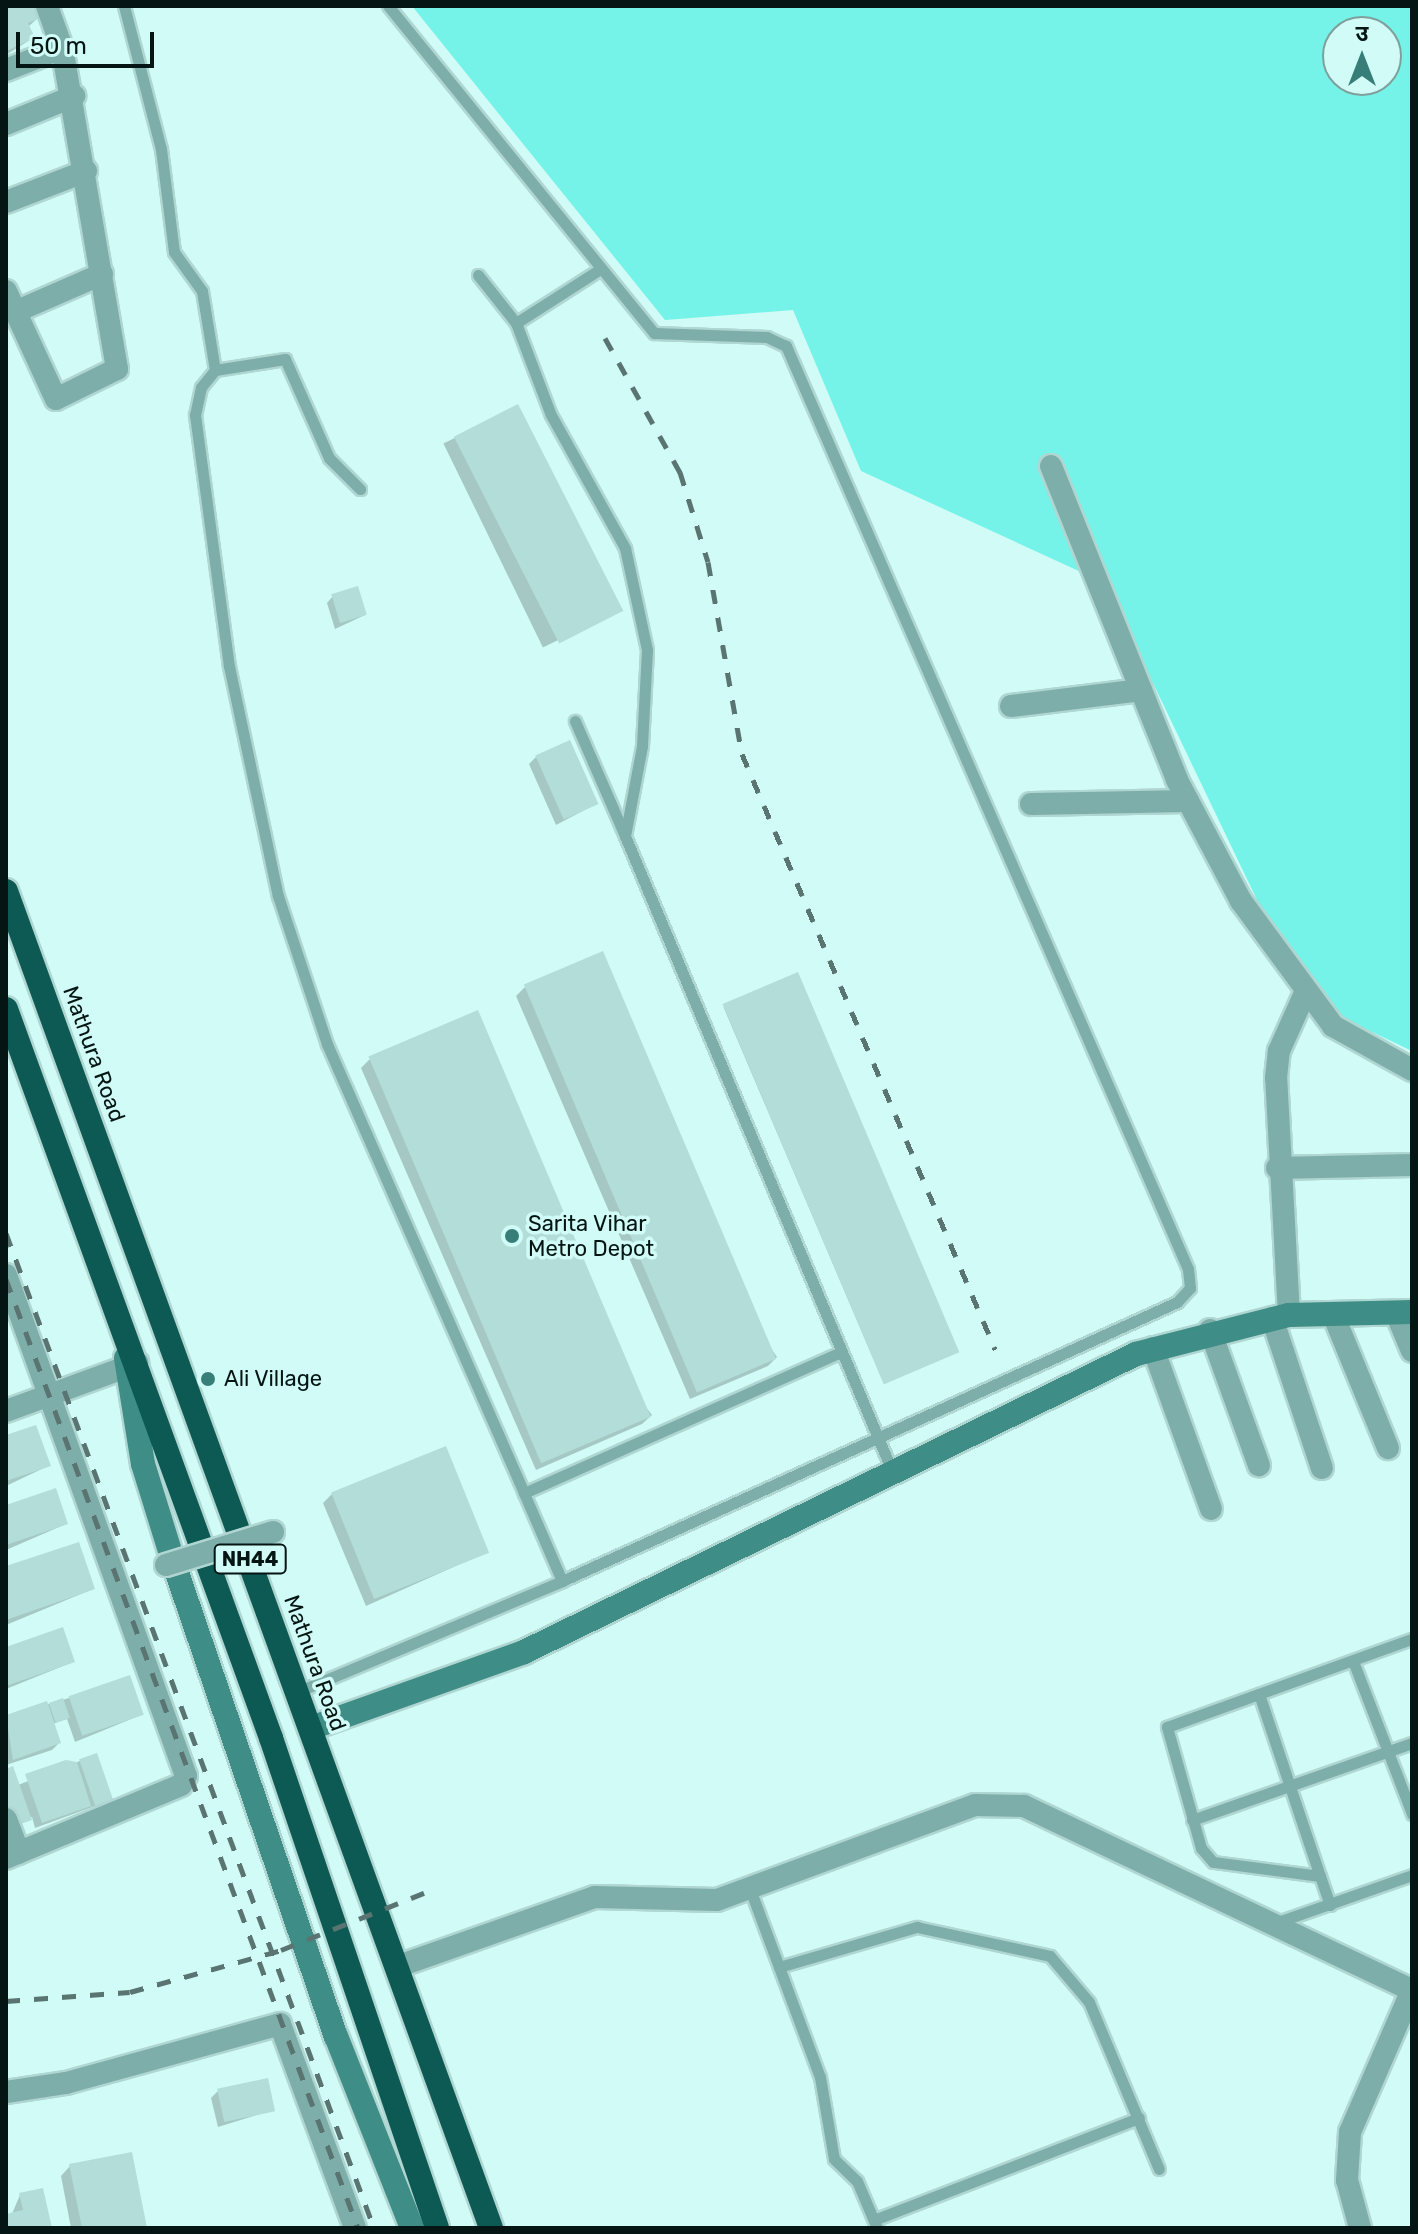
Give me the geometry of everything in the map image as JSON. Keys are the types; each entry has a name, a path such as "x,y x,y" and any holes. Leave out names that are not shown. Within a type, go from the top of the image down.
{"highway":[{"name":"Mathura Road","path":"6,891 491,2228"},
{"name":"NH44","path":"6,1009 120,1316 132,1365 437,2228"}],"street":[{"path":"6,291 49,393 63,399 111,375 119,362 74,96 47,6"},
{"path":"6,70 62,48"},
{"path":"6,124 74,96"},
{"path":"6,202 86,171"},
{"path":"15,312 102,274"},
{"path":"1051,466 1188,801 1241,901 1333,1026 1412,1070"},
{"path":"1011,706 1141,690"},
{"path":"1031,804 1188,801"},
{"path":"1306,991 1279,1051 1277,1168 1280,1317 1322,1468"},
{"path":"1277,1168 1412,1165"},
{"path":"6,1275 186,1776 181,1785 12,1856 6,1819"},
{"path":"311,1728 524,1652 892,1471 1153,1348 1210,1330 1280,1317 1404,1312 1412,1351"},
{"path":"1333,1314 1388,1448"},
{"path":"1210,1330 1259,1465"},
{"path":"1153,1348 1211,1509"},
{"path":"6,1411 132,1365 143,1464 174,1564 336,2036 412,2228"},
{"path":"166,1565 273,1532"},
{"path":"396,1967 595,1897 705,1901 750,1889 975,1805 1003,1803 1024,1806 1412,1990 1350,2132 1347,2180 1360,2228"},
{"path":"6,2092 66,2083 280,2024 355,2228"}],"lane":[{"path":"124,6 161,149 174,252 202,291 215,370"},
{"path":"297,1692 562,1581 1177,1302 1190,1288 1188,1269 791,353 767,337 654,333 599,270 388,6"},
{"path":"516,323 599,270"},
{"path":"478,275 516,323 551,415 609,512 643,606 642,746 625,836"},
{"path":"360,489 329,458 289,362 272,357 215,370 201,387 195,415 229,666 278,896 327,1044 562,1581"},
{"path":"575,721 839,1353 892,1471"},
{"path":"524,1493 839,1353"},
{"path":"1320,1876 1213,1862 1192,1820 1167,1727 1412,1639"},
{"path":"1353,1661 1412,1814"},
{"path":"1259,1694 1330,1905"},
{"path":"1192,1820 1412,1743"},
{"path":"1270,1924 1412,1875"},
{"path":"750,1889 820,2077 834,2159 857,2181 875,2224 1139,2118"},
{"path":"779,1967 917,1927 1050,1956 1089,2002 1159,2169"}],"shaded area":[{"path":"412,6 1412,6 1412,1051 1305,1000 1105,583 861,471 793,310 665,320"}],"building":[{"path":"6,6 37,6 42,17 28,23 35,38 6,51"},
{"path":"518,404 623,611 559,643 454,437"},
{"path":"358,586 367,615 340,623 331,594"},
{"path":"570,740 598,804 564,819 535,755"},
{"name":"Sarita Vihar Metro Depot","path":"603,951 776,1359 697,1392 524,985"},
{"path":"798,972 959,1352 884,1384 723,1004"},
{"name":"Sarita Vihar Metro Depot","path":"478,1010 651,1417 541,1463 368,1056"},
{"path":"36,1425 51,1466 6,1481 6,1435"},
{"path":"446,1446 489,1553 374,1599 331,1492"},
{"path":"56,1488 68,1524 6,1545 6,1505"},
{"path":"79,1542 95,1589 6,1620 6,1566"},
{"path":"63,1627 75,1662 6,1686 6,1647"},
{"path":"130,1675 144,1715 82,1736 69,1696"},
{"path":"63,1698 70,1718 56,1723 49,1703"},
{"path":"47,1701 61,1743 13,1760 6,1715"},
{"path":"97,1753 113,1799 95,1806 79,1759"},
{"path":"66,1760 77,1762 91,1806 42,1823 25,1774"},
{"path":"13,1766 32,1820 15,1826 6,1799 6,1769"},
{"path":"268,2078 275,2111 224,2122 217,2089"},
{"path":"132,2152 147,2228 82,2228 69,2164"},
{"path":"43,2188 52,2228 6,2228 6,2214 23,2210 19,2193"}],"railway":[{"path":"605,338 680,472 708,562 742,754 995,1349"},
{"path":"6,1233 374,2228"},
{"path":"6,1279 358,2228"},
{"path":"6,2001 130,1992 281,1950 431,1890"}],"place":[{"name":"Sarita Vihar Metro Depot","path":"512,1236"},
{"name":"Ali Village","path":"208,1379"}]}
